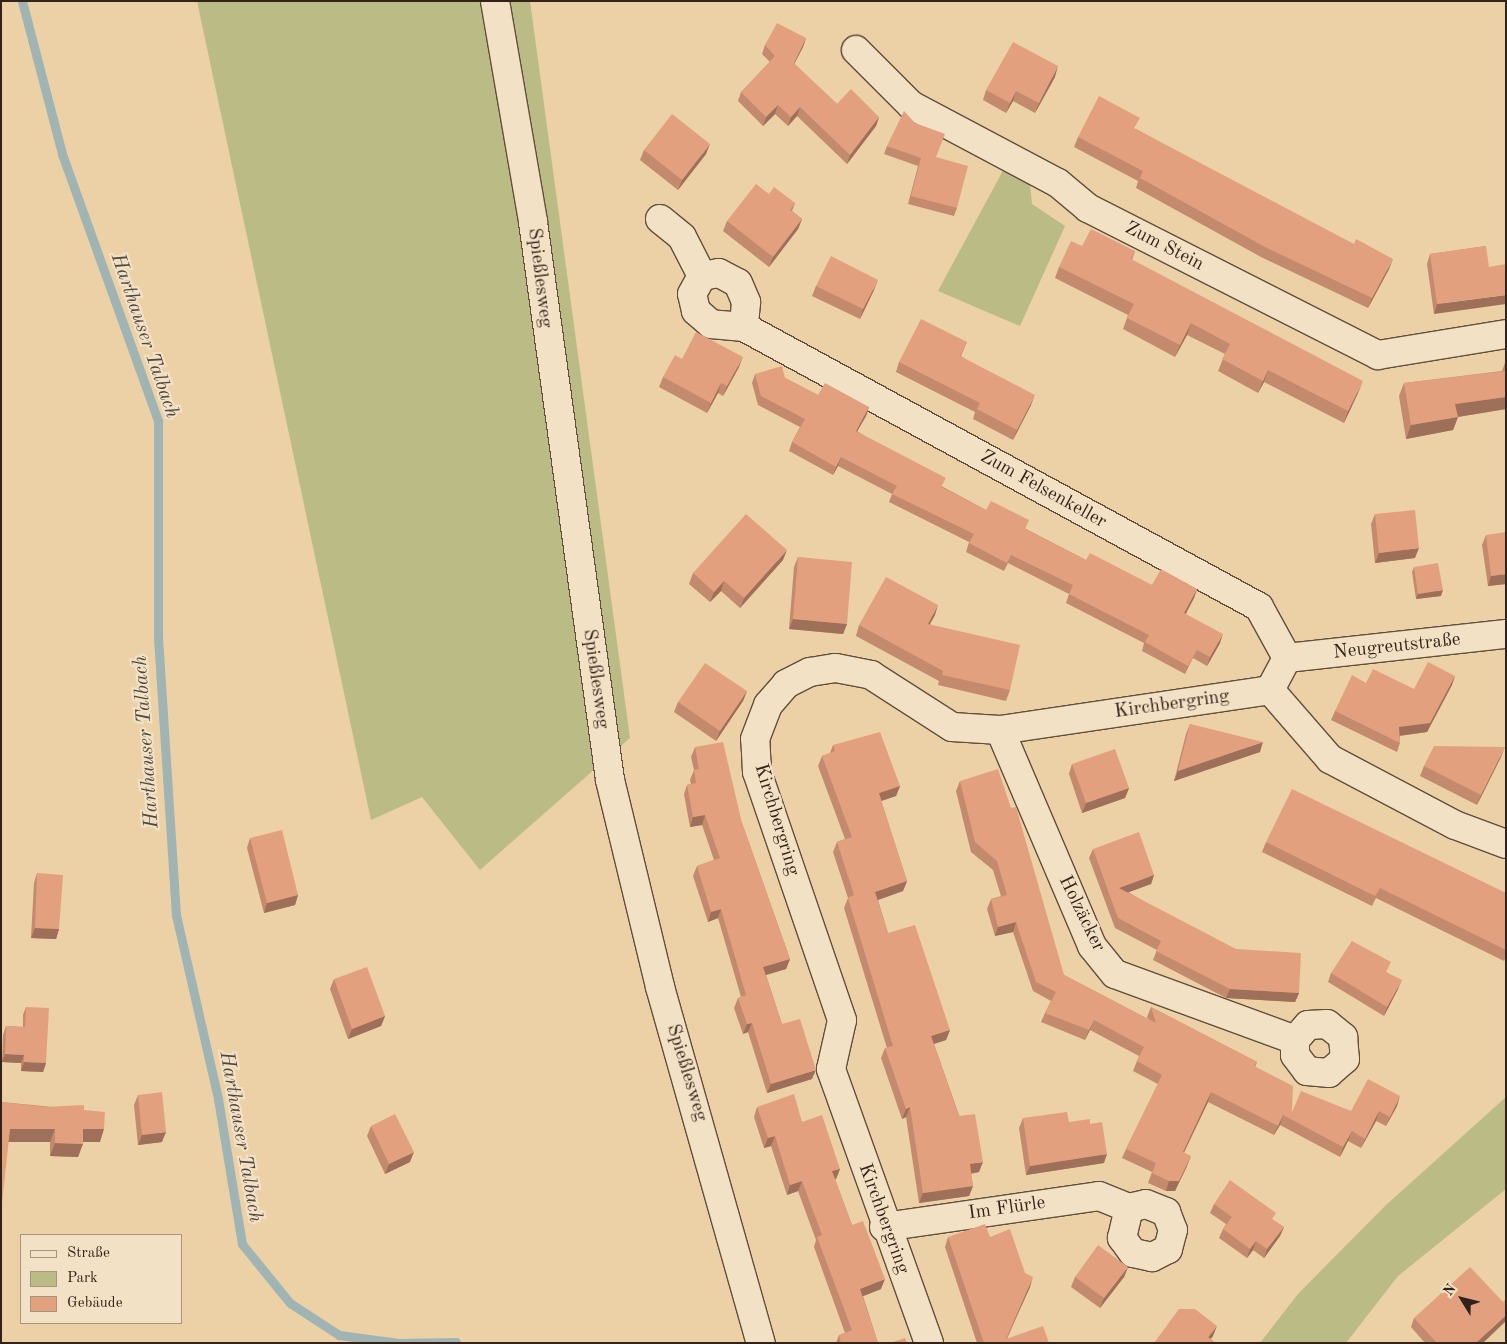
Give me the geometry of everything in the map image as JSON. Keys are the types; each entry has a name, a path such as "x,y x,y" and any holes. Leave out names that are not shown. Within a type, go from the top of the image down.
{"street":[{"name":"Spießlesweg","path":"495,1 533,222 610,780 660,987 760,1343"},
{"name":"Zum Stein","path":"856,50 911,105 1058,183 1088,208 1378,355 1506,334"},
{"path":"660,219 682,237 702,276 719,273 738,283 746,302 744,327"},
{"name":"Zum Felsenkeller","path":"702,276 692,294 696,312 711,324 744,327 1260,607 1287,658"},
{"name":"Neugreutstraße","path":"1287,658 1506,634"},
{"path":"1287,658 1270,690 1330,759 1455,825 1506,844"},
{"name":"Kirchbergring","path":"929,1343 884,1227 832,1069 842,1020 757,772 755,739 768,705 786,684 810,672 836,668 871,675 952,727 1000,730 1270,690"},
{"name":"Holzäcker","path":"1000,730 1092,946 1115,974 1295,1040"},
{"name":"Im Flürle","path":"884,1227 1099,1196 1129,1208"}],"green space":[{"path":"197,1 530,1 630,738 480,870 422,797 371,820"},
{"path":"1006,165 1030,184 1032,204 1065,226 1020,326 938,291"},
{"path":"1506,1097 1506,1189 1398,1276 1346,1343 1260,1343 1298,1294 1385,1206"}],"building":[{"path":"777,23 806,38 794,63 837,104 851,89 879,117 850,155 800,107 791,117 778,105 766,117 741,92 775,56 765,45"},
{"path":"1013,42 1058,66 1039,103 1016,91 1010,103 986,90"},
{"path":"1099,96 1140,118 1134,128 1354,244 1356,239 1393,259 1372,298 1265,247 1140,178 1143,171 1078,137"},
{"path":"904,111 915,123 945,134 936,157 968,166 957,208 911,196 921,158 887,146"},
{"path":"672,114 710,144 682,180 644,150"},
{"path":"756,184 769,194 774,187 795,203 790,210 802,219 773,257 727,221"},
{"path":"1091,229 1135,251 1131,259 1363,381 1348,411 1268,370 1263,381 1222,359 1230,344 1191,323 1180,345 1127,318 1134,304 1059,267 1071,241 1082,246"},
{"path":"1486,246 1489,267 1506,264 1506,295 1437,304 1430,254"},
{"path":"831,256 878,280 863,309 816,286"},
{"path":"921,319 967,342 960,356 1035,395 1017,430 977,409 980,403 899,362"},
{"path":"696,332 743,357 727,386 721,383 711,403 663,377 675,355 682,359"},
{"path":"782,366 785,378 818,395 825,383 869,407 856,431 946,478 941,487 986,510 991,501 1029,520 1025,529 1086,560 1090,553 1152,585 1161,569 1197,589 1184,613 1223,634 1210,657 1197,650 1188,666 1145,642 1149,635 1069,594 1073,585 1011,555 1007,563 969,543 974,534 892,494 897,486 841,457 836,467 792,442 805,419 761,396 755,374"},
{"path":"1506,371 1506,397 1455,404 1458,417 1411,425 1404,383"},
{"path":"1415,510 1419,548 1379,553 1375,514"},
{"path":"746,514 787,550 744,598 724,581 714,592 693,573"},
{"path":"1506,532 1506,574 1491,576 1486,535"},
{"path":"798,557 852,562 847,624 793,619"},
{"path":"1438,563 1443,590 1418,594 1414,567"},
{"path":"886,577 938,605 928,624 1020,645 1010,690 942,675 943,671 859,625"},
{"path":"1428,662 1455,676 1430,723 1399,727 1400,743 1335,711 1352,675 1366,683 1373,669 1414,689"},
{"path":"705,663 747,691 720,731 678,702"},
{"path":"1190,724 1263,742 1178,771"},
{"path":"880,732 900,786 879,793 907,881 875,892 888,933 915,925 950,1030 931,1036 959,1116 975,1114 983,1162 970,1164 973,1186 923,1193 910,1107 906,1109 885,1048 893,1046 848,898 854,895 837,842 852,837 822,756 835,751 833,745"},
{"path":"723,742 742,823 790,959 763,967 782,1024 800,1019 816,1070 771,1084 752,1023 747,1024 738,998 746,995 721,909 711,912 697,866 720,858 705,815 693,817 687,785 696,783 694,770 699,769 695,747"},
{"path":"1434,746 1505,747 1481,795 1424,766"},
{"path":"1115,749 1129,788 1086,803 1072,764"},
{"path":"998,769 1011,808 1016,807 1064,975 1156,1023 1151,1007 1257,1062 1254,1066 1293,1086 1292,1112 1301,1091 1351,1111 1368,1079 1400,1096 1390,1117 1379,1111 1365,1139 1352,1131 1343,1147 1283,1115 1278,1126 1211,1092 1183,1152 1191,1156 1179,1181 1169,1181 1152,1173 1156,1163 1126,1149 1162,1075 1137,1061 1144,1047 1094,1020 1089,1030 1045,1013 1056,992 1036,982 1016,922 998,927 991,899 1007,895 997,861 975,842 960,781"},
{"path":"1292,789 1506,893 1506,950 1380,888 1375,896 1266,842"},
{"path":"282,830 298,895 267,903 250,838"},
{"path":"1139,832 1154,875 1119,888 1236,949 1301,953 1299,993 1230,989 1156,951 1161,941 1118,918 1093,849"},
{"path":"37,873 63,875 59,929 35,928"},
{"path":"1352,941 1391,962 1386,972 1402,980 1387,1007 1331,973"},
{"path":"367,967 385,1016 352,1029 334,979"},
{"path":"26,1007 49,1008 46,1063 24,1062 24,1055 5,1054 6,1026 25,1027"},
{"path":"162,1092 166,1132 142,1135 138,1095"},
{"path":"794,1094 802,1122 822,1115 840,1169 832,1171 852,1225 863,1221 885,1279 860,1289 878,1343 841,1343 839,1335 852,1330 817,1237 822,1235 802,1181 790,1185 775,1136 768,1138 757,1107"},
{"path":"1,1102 46,1107 84,1105 84,1110 105,1112 104,1129 83,1129 83,1144 55,1143 55,1129 10,1129 1,1212"},
{"path":"1067,1112 1069,1122 1090,1119 1090,1124 1102,1122 1107,1154 1030,1166 1023,1118"},
{"path":"395,1114 414,1152 389,1164 371,1126"},
{"path":"1230,1180 1276,1213 1272,1219 1284,1227 1267,1249 1256,1241 1250,1249 1223,1229 1232,1217 1214,1204"},
{"path":"985,1224 990,1237 1010,1229 1025,1273 1033,1277 1006,1339 1043,1326 1049,1343 984,1343 948,1237"},
{"path":"1098,1245 1128,1267 1104,1298 1075,1277"},
{"path":"1470,1267 1506,1305 1506,1315 1476,1343 1437,1343 1414,1318"},
{"path":"1179,1309 1195,1309 1217,1326 1208,1337 1214,1341 1212,1343 1154,1343"},
{"path":"905,1338 907,1343 890,1343"}],"waterway":[{"name":"Harthauser Talbach","path":"22,1 62,154 158,421 158,637 176,915 218,1099 242,1244 290,1303 339,1335 398,1343 456,1342"}]}
